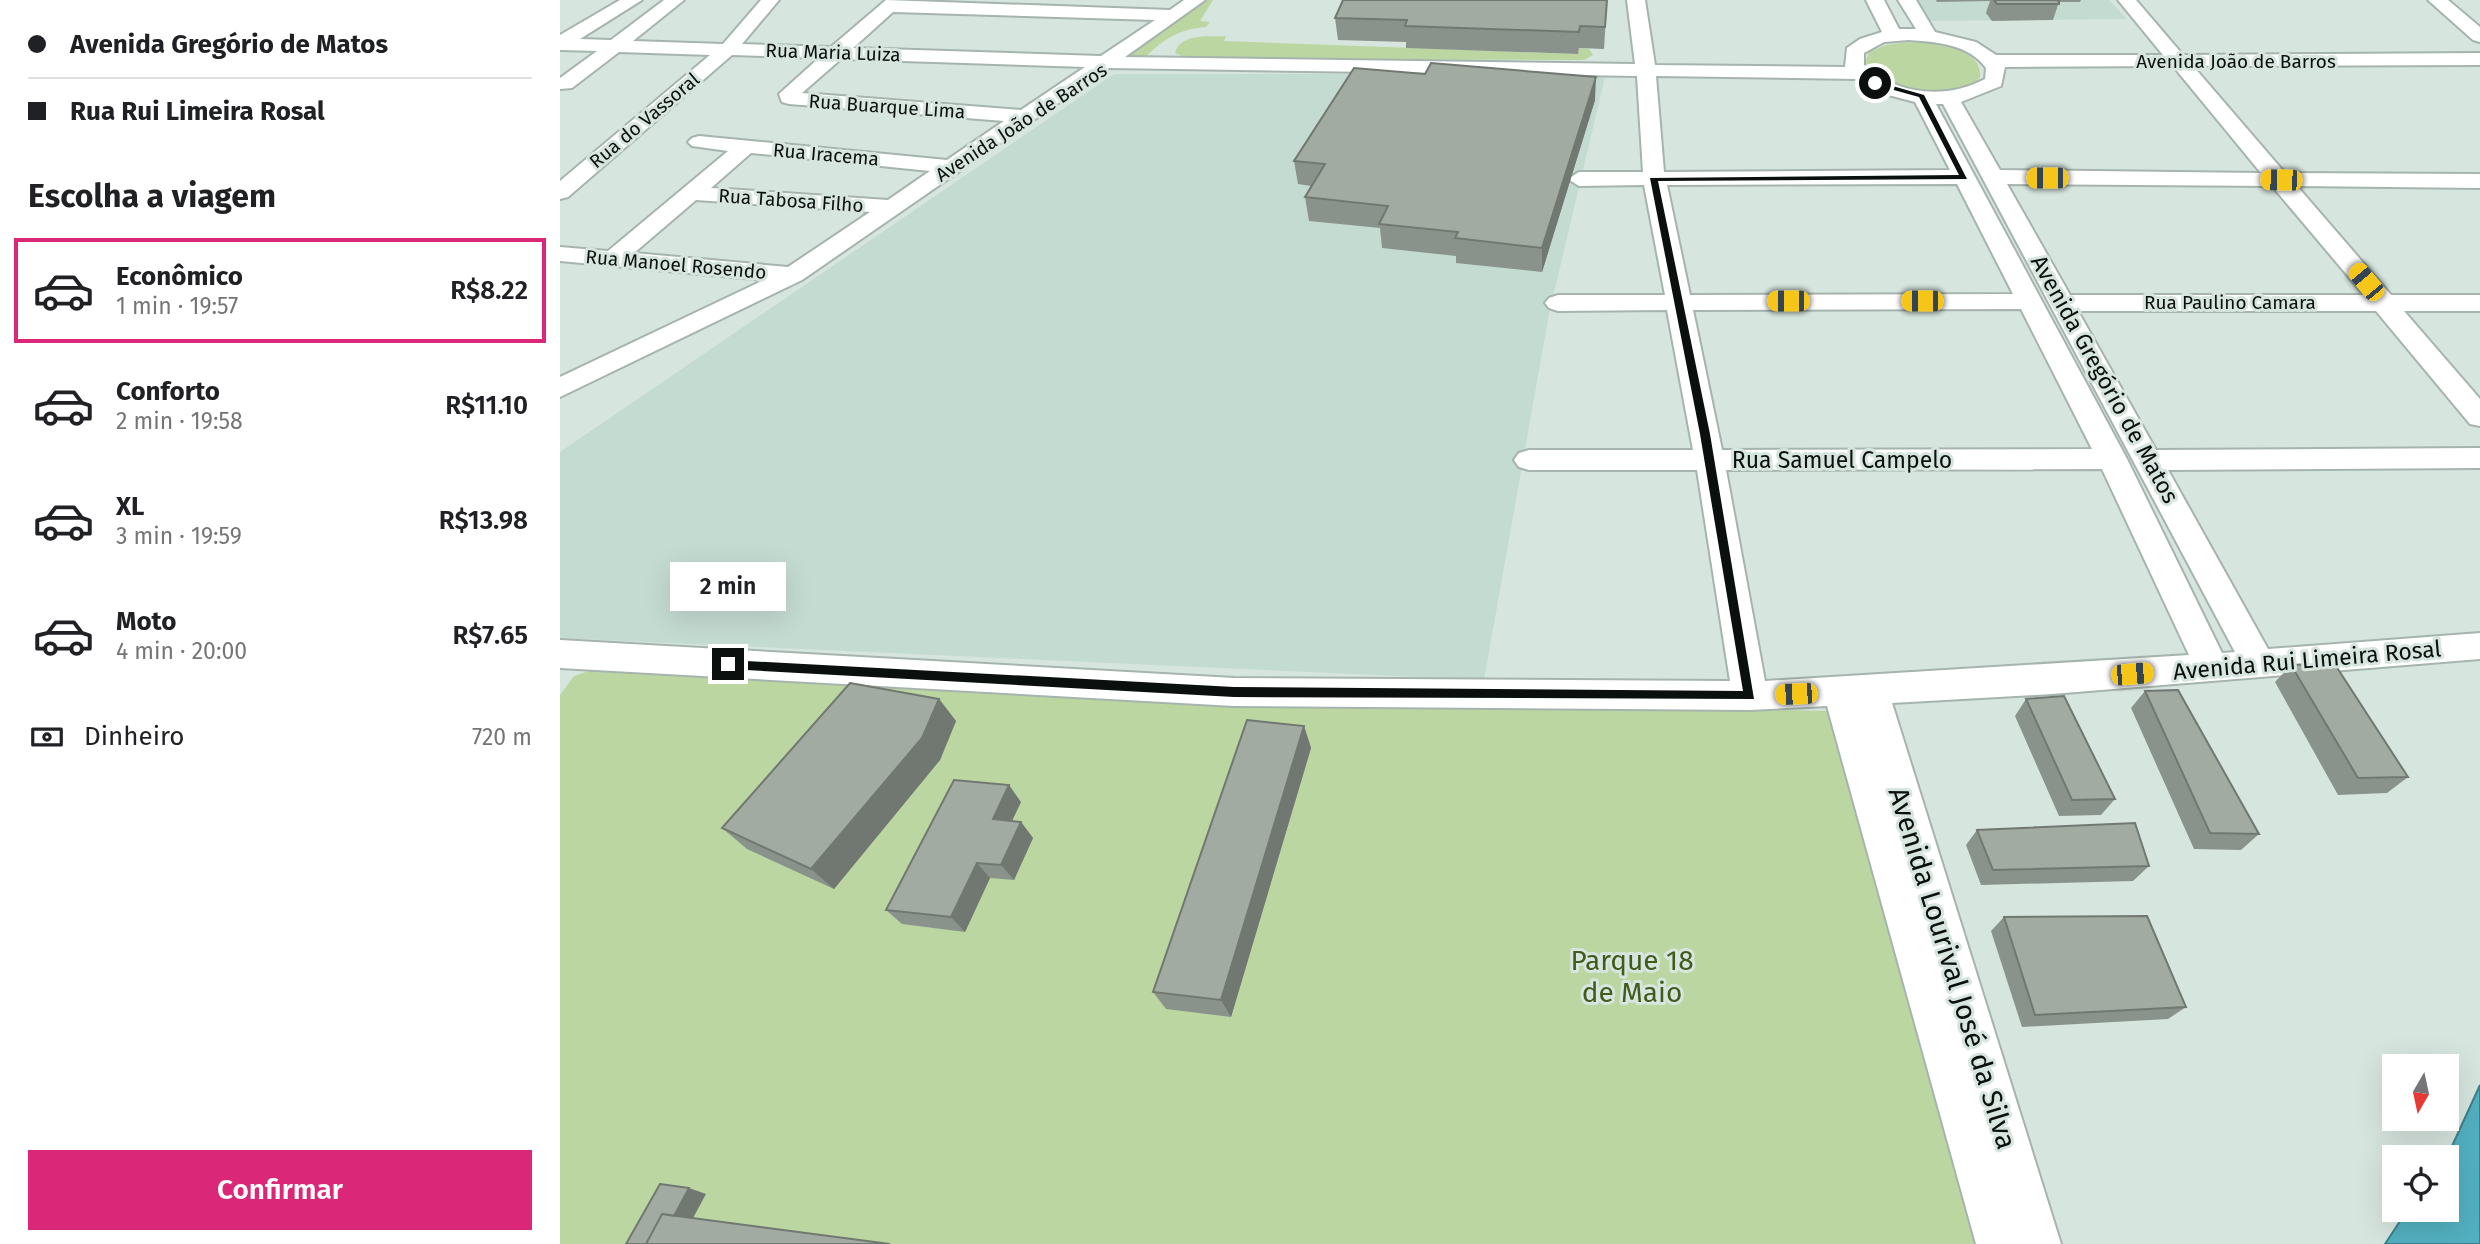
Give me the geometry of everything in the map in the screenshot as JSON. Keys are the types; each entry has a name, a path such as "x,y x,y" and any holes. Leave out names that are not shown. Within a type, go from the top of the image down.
{"street":[{"path":"560,43 633,0"},
{"path":"565,84 675,0"},
{"name":"Rua do Vassoral","path":"560,192 729,48 771,0"},
{"path":"1106,62 1196,0"},
{"path":"1636,0 1645,67 1654,178 1710,461 1750,696"},
{"path":"1874,0 1893,35"},
{"path":"1907,0 1929,36"},
{"path":"2127,0 2480,417"},
{"path":"2437,0 2480,36"},
{"path":"838,52 893,3 1174,15"},
{"path":"1893,35 1929,36 1965,44 1995,67 1994,82 1984,90 1950,97 1922,96 1875,83 1856,67 1854,52 1862,44 1893,35"},
{"name":"Rua Maria Luiza","path":"560,43 1106,62"},
{"name":"Rua Buarque Lima","path":"838,52 789,94 789,98 1026,117"},
{"name":"Avenida João de Barros","path":"2182,68 2480,59"},
{"name":"Avenida João de Barros","path":"560,388 793,275 1106,62 1856,67"},
{"name":"Avenida João de Barros","path":"1995,67 2480,72"},
{"name":"Avenida Gregório de Matos","path":"1922,96 2112,459 2212,667"},
{"name":"Avenida Gregório de Matos","path":"1950,97 2150,460 2258,663"},
{"name":"Rua Iracema","path":"699,142 953,167"},
{"path":"614,258 746,147"},
{"path":"1579,179 1964,177"},
{"path":"1995,177 2281,180 2475,186"},
{"name":"Rua Tabosa Filho","path":"691,193 891,206"},
{"name":"Rua Manoel Rosendo","path":"560,254 793,275"},
{"path":"1558,303 2030,301"},
{"name":"Rua Paulino Camara","path":"2064,303 2480,303"},
{"path":"2150,460 2480,458"},
{"name":"Rua Samuel Campelo","path":"1529,460 2112,459"},
{"name":"Avenida Rui Limeira Rosal","path":"566,662 1234,692 1750,696 1856,692 2258,663 2474,654"},
{"name":"Avenida Lourival José da Silva","path":"1856,692 2001,1244"},
{"name":"Avenida Lourival José da Silva","path":"1856,692 2036,1244"}],"shaded area":[{"path":"1911,0 2109,0 2127,19 1923,21"},
{"path":"1114,74 1582,74 1605,77 1549,314 1484,680 560,638 560,452"}],"green space":[{"path":"1199,0 1213,0 1200,21 1210,22 1206,27 1187,30 1171,37 1143,60 1121,59"},
{"path":"1226,36 1224,41 1578,54 1579,48 1589,49 1593,55 1584,60 1189,59 1175,53 1183,42 1189,39"},
{"path":"1909,42 1954,48 1973,59 1979,67 1980,77 1971,86 1960,91 1933,94 1904,89 1880,80 1865,64 1869,52 1886,45"},
{"name":"Parque 18 de Maio","path":"592,670 873,686 1393,706 1841,711 1991,1244 560,1244 560,695 574,676"}],"water":[{"path":"2480,1085 2480,1244 2385,1244 2399,1222 2459,1222 2459,1145 2452,1145"}],"building":[{"path":"1343,0 1607,0 1605,27 1580,26 1579,32 1405,26 1407,20 1335,18"},
{"path":"1994,0 2056,0 2059,4 1997,4"},
{"path":"1431,63 1596,77 1542,248 1455,238 1458,232 1379,224 1388,206 1305,197 1325,164 1294,161 1354,68 1425,74"},
{"path":"2334,663 2408,777 2358,778 2291,665"},
{"path":"850,683 939,699 922,738 811,869 722,828"},
{"path":"2178,690 2259,834 2210,833 2145,691"},
{"path":"2064,696 2115,799 2072,800 2026,699"},
{"path":"1247,720 1304,726 1221,1000 1153,992"},
{"path":"954,780 1009,785 993,819 1021,822 1001,865 977,863 951,917 886,910"},
{"path":"2135,823 2149,866 1993,870 1977,830"},
{"path":"2147,916 2186,1007 2035,1015 2004,917"},
{"path":"660,1184 689,1188 674,1216 662,1214 646,1244 626,1244"},
{"path":"662,1214 890,1244 646,1244"}],"route":[{"path":"728,664 1234,692 1750,696 1705,434 1654,178 1964,177 1922,96 1896,91 1875,83"}]}
